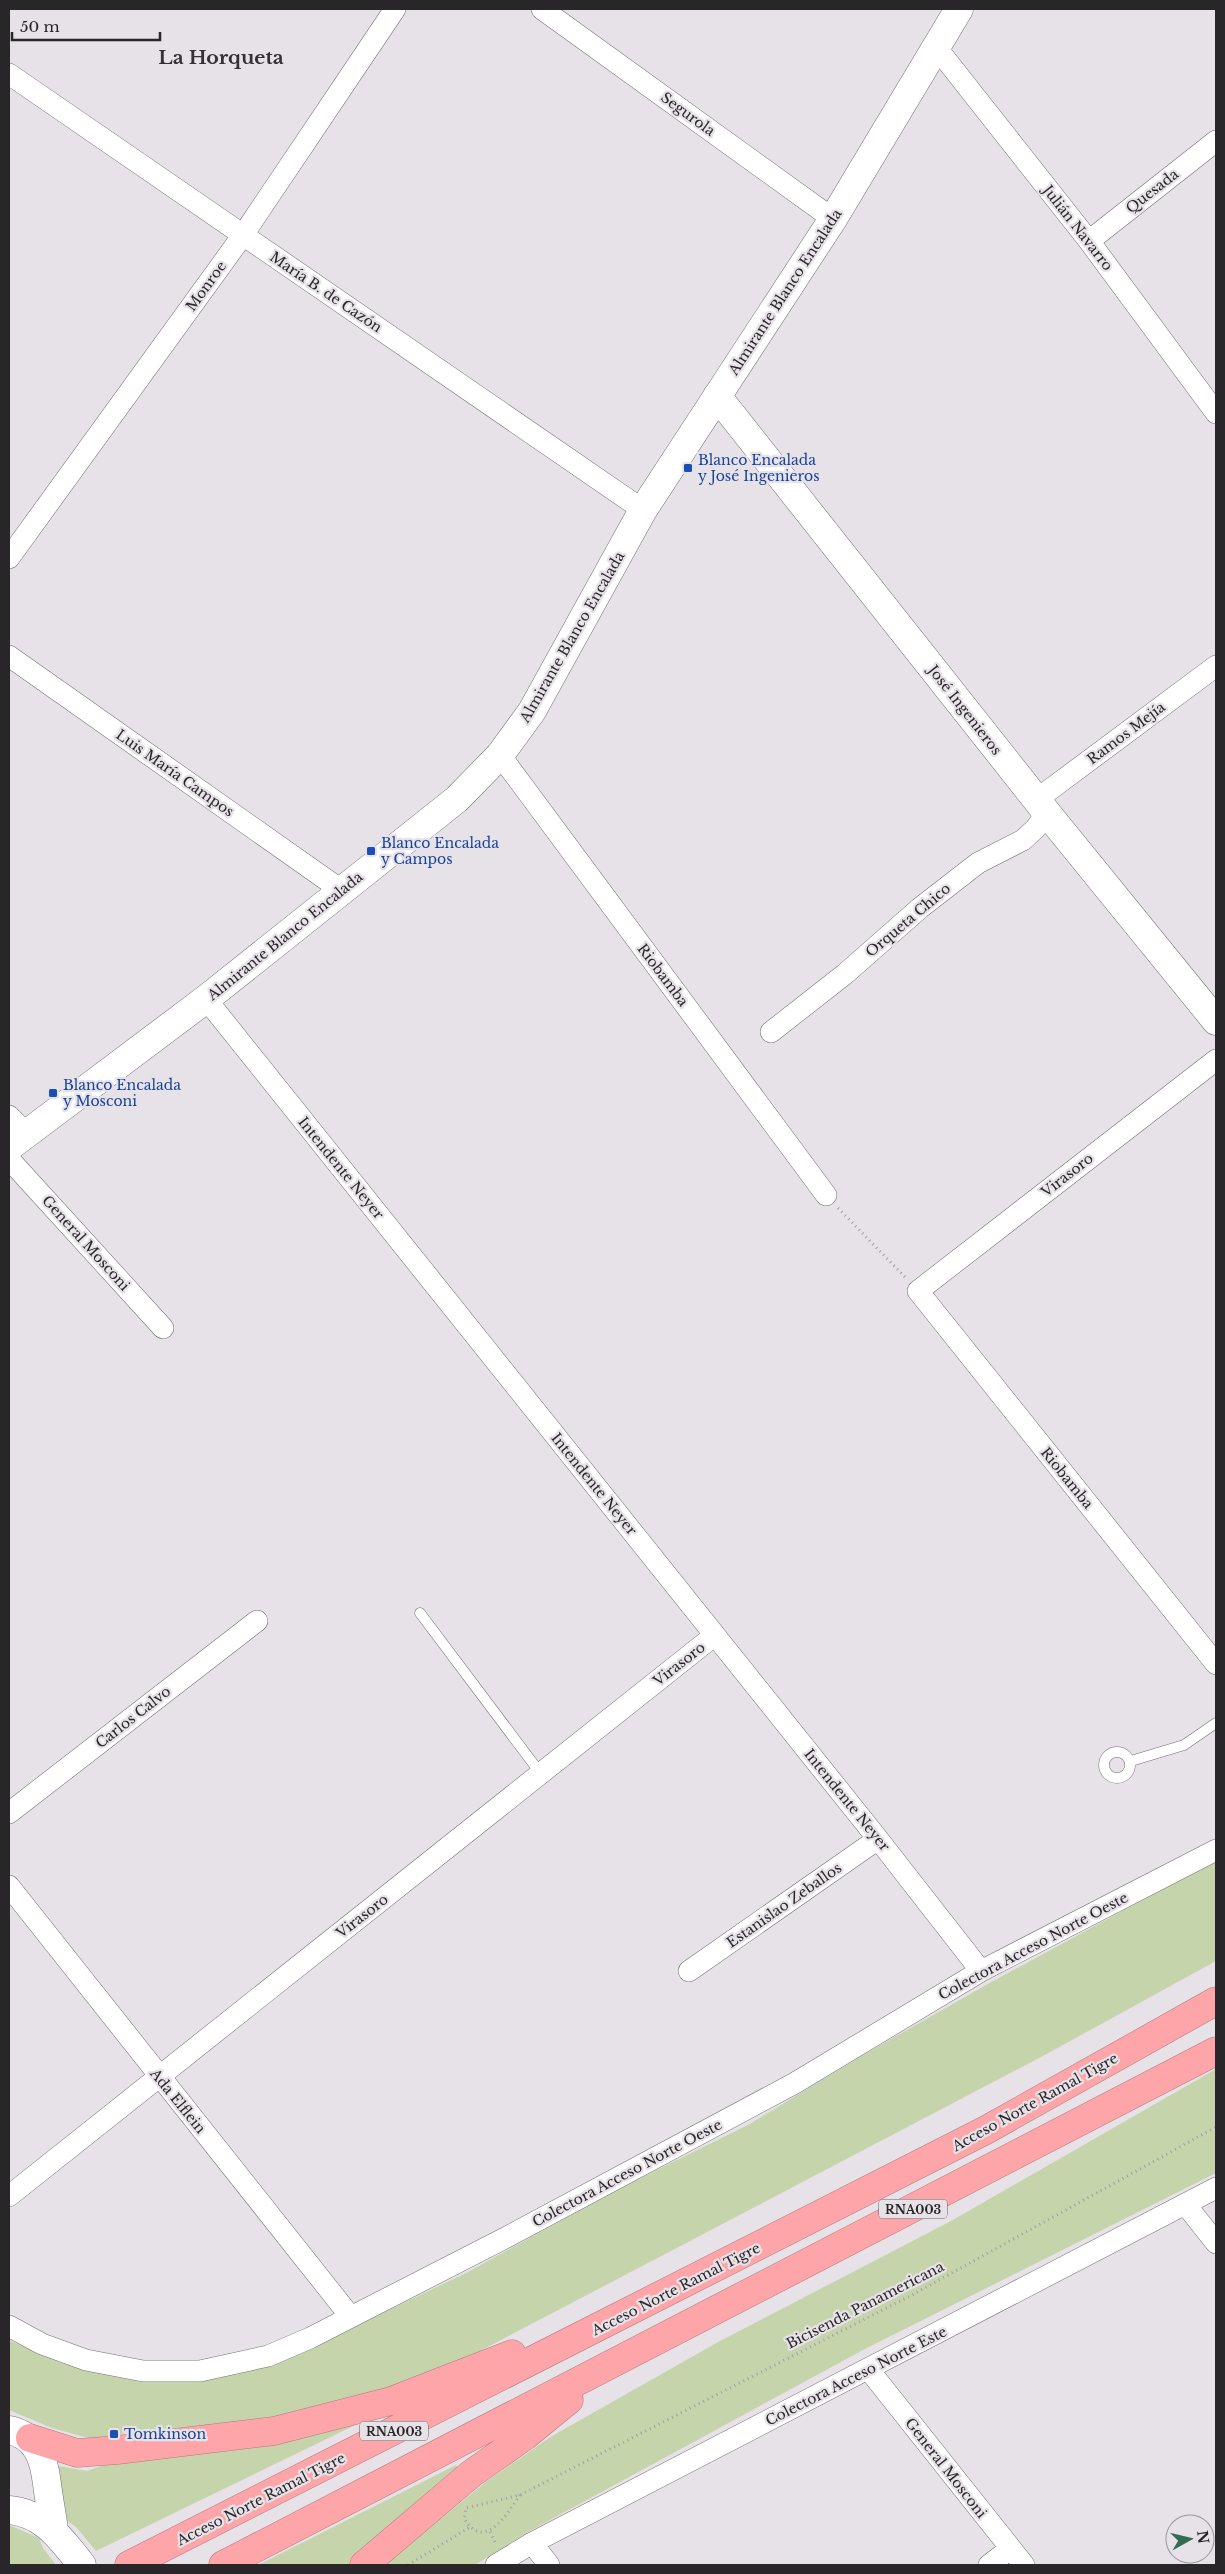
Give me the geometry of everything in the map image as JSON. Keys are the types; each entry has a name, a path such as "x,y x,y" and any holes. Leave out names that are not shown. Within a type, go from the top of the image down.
{"highway":[{"name":"Acceso Norte Ramal Tigre","path":"130,2565 986,2130 1216,2001"},
{"name":"RNA003","path":"223,2565 1216,2051"},
{"path":"19,2434 58,2448 83,2453 274,2431 390,2401 658,2298"},
{"path":"364,2565 471,2474 525,2436 609,2366"}],"street":[{"name":"Monroe","path":"9,558 243,235 395,9"},
{"name":"Segurola","path":"542,9 833,219"},
{"name":"Almirante Blanco Encalada","path":"15,1132 206,999 457,799 500,755 532,711 643,510 833,219 959,9"},
{"name":"Julián Navarro","path":"936,47 1089,241 1216,413"},
{"name":"María B. de Cazón","path":"9,74 643,510"},
{"name":"Quesada","path":"1089,241 1216,141"},
{"name":"José Ingenieros","path":"717,396 1041,807 1216,1021"},
{"name":"Luis María Campos","path":"9,656 341,890"},
{"name":"Ramos Mejía","path":"1041,807 1216,666"},
{"name":"Riobamba","path":"500,755 826,1195"},
{"name":"Orqueta Chico","path":"771,1032 845,974 927,902 978,863 1023,840 1036,829 1041,807"},
{"name":"Intendente Neyer","path":"206,999 878,1838 981,1971"},
{"name":"Virasoro","path":"918,1291 1216,1060"},
{"name":"General Mosconi","path":"9,1159 163,1328"},
{"name":"Riobamba","path":"918,1291 1216,1664"},
{"name":"Carlos Calvo","path":"9,1813 258,1621"},
{"name":"Virasoro","path":"9,2196 715,1636"},
{"name":"Estanislao Zeballos","path":"689,1971 878,1838"},
{"name":"Colectora Acceso Norte Oeste","path":"9,2326 42,2344 86,2360 143,2371 200,2371 268,2356 310,2338 507,2236 794,2083 981,1971 1216,1850"},
{"name":"Ada Elflein","path":"9,1886 158,2077 350,2316"},
{"name":"Colectora Acceso Norte Este","path":"496,2565 532,2543 869,2370 1216,2188"},
{"path":"1186,2205 1216,2243"},
{"name":"General Mosconi","path":"869,2370 1024,2565"},
{"path":"19,2434 41,2454 46,2468 59,2536"},
{"path":"9,2510 30,2514 59,2536 82,2565"},
{"path":"532,2543 549,2565"},
{"path":"989,2565 1010,2549"}],"lane":[{"path":"420,1613 541,1774"},
{"path":"1131,1761 1184,1745 1216,1722"}],"path":[{"path":"826,1195 918,1291"},
{"name":"Bicisenda Panamericana","path":"520,2495 505,2517 490,2531 478,2532 470,2527 464,2518 466,2508 520,2495 912,2295 1216,2127"},
{"path":"408,2565 470,2527"}],"green space":[{"path":"1216,1860 1216,1961 1043,2056 461,2361 380,2395 313,2407 271,2420 165,2430 131,2431 115,2436 88,2438 52,2428 9,2410 9,2340 61,2363 141,2382 193,2381 239,2374 318,2344 468,2272 624,2186 748,2125 870,2051 986,1985"},
{"path":"1216,2069 1216,2173 863,2350 528,2532 475,2565 385,2565 487,2481 552,2436 720,2341 951,2221"},
{"path":"380,2413 96,2551 76,2527 58,2514 53,2465 87,2471 112,2462"},
{"path":"456,2465 459,2469 440,2481 349,2565 258,2565"},
{"path":"9,2525 39,2538 43,2548 56,2565 9,2565"}],"place":[{"name":"Blanco Encalada y José Ingenieros","path":"688,468"},
{"name":"Blanco Encalada y Campos","path":"371,851"},
{"name":"Blanco Encalada y Mosconi","path":"53,1093"},
{"name":"Tomkinson","path":"114,2434"}],"district":[{"name":"La Horqueta","path":"221,57"}]}
